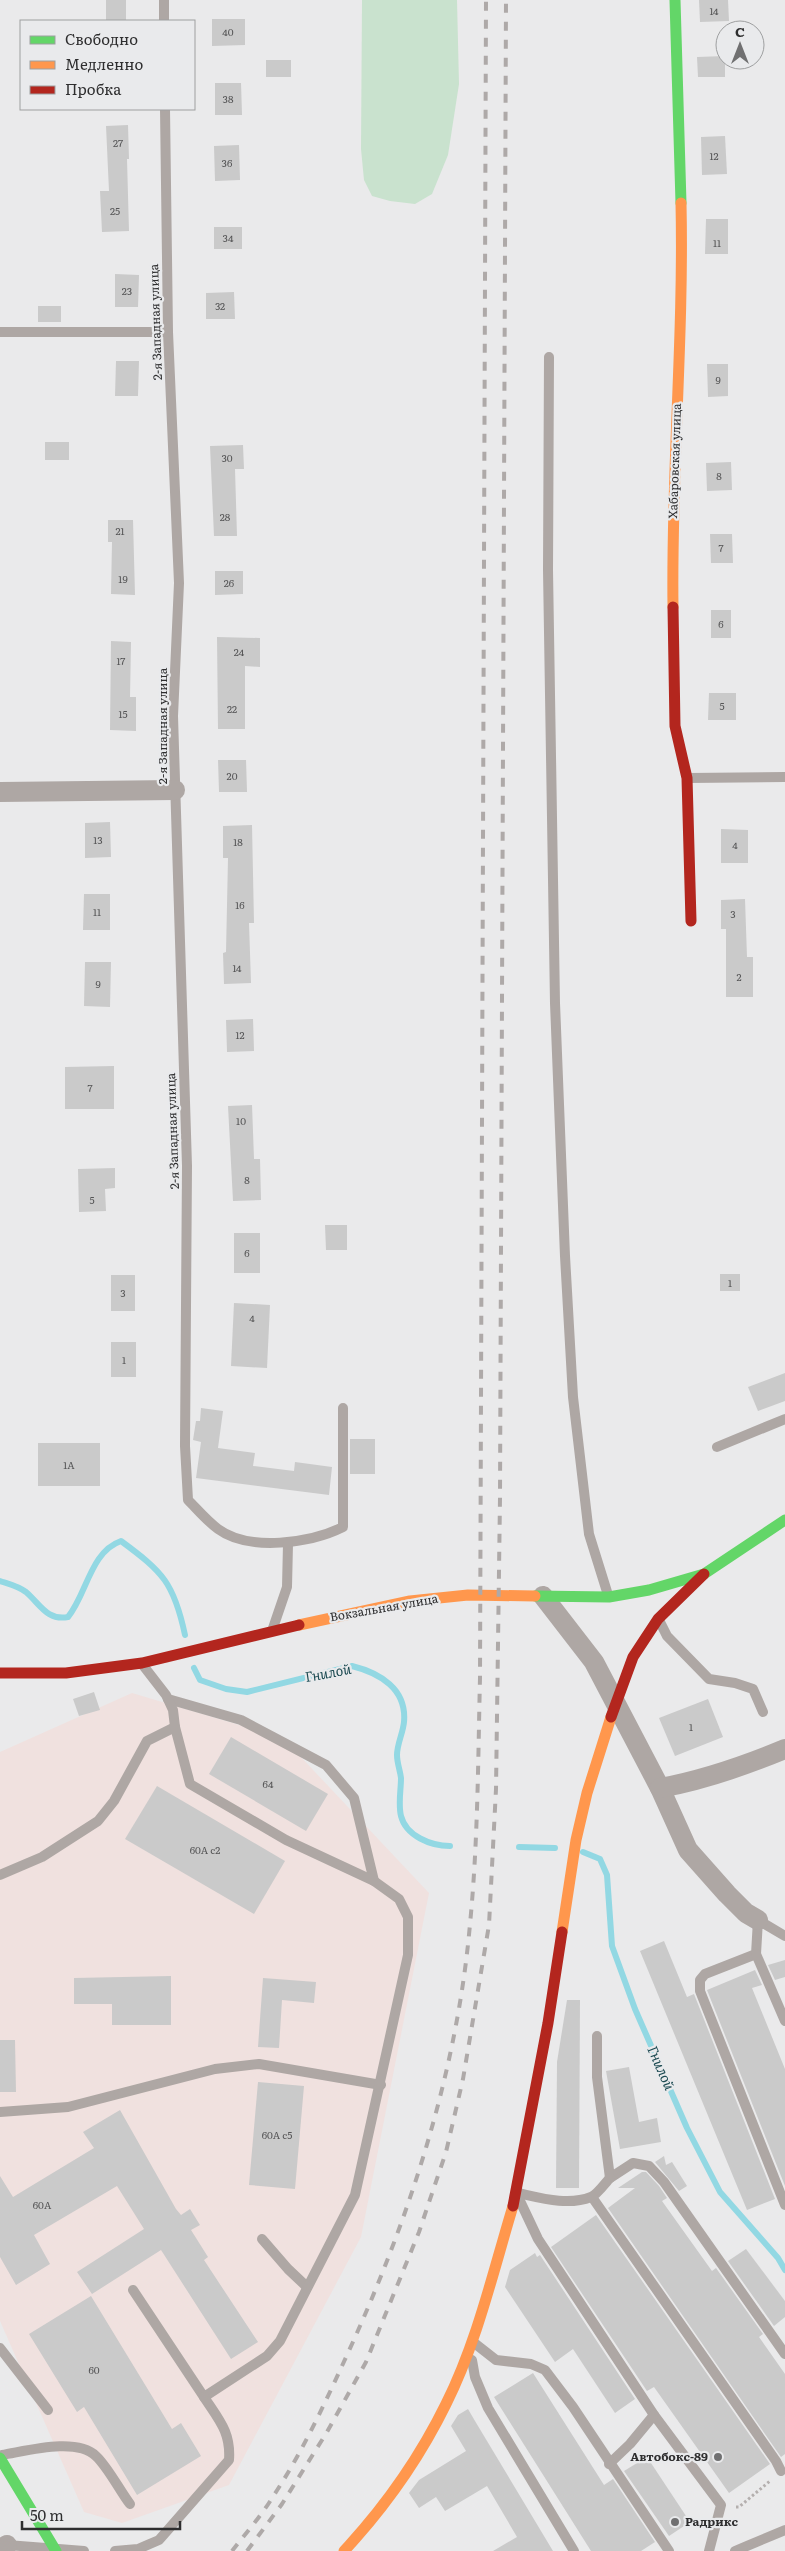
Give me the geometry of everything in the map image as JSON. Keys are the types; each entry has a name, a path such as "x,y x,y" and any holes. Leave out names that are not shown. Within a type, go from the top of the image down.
{"street":[{"name":"Хабаровская улица","path":"675,0 680,206 680,364 672,536 675,726 687,778 691,922"},
{"path":"0,792 175,790"},
{"name":"Вокзальная улица","path":"0,1673 66,1673 142,1663 272,1630 410,1601 468,1594 609,1597 649,1590 704,1574 785,1520"},
{"path":"344,2551 364,2529 406,2470 446,2404 472,2341 517,2193 548,2023 576,1840 587,1793 615,1702 633,1657 658,1619 704,1574"},
{"path":"543,1596 594,1662 660,1788 688,1850 727,1894 746,1913 758,1920"},
{"path":"660,1788 694,1782 734,1770 785,1749"},
{"path":"0,2456 56,2551"}],"lane":[{"path":"164,0 164,20"},
{"name":"2-я Западная улица","path":"165,110 168,332 179,583 173,716 187,1166 187,1343 184,1446 188,1500 219,1530 246,1540 288,1544 326,1536 343,1528 343,1408"},
{"path":"0,332 168,332"},
{"path":"549,357 548,570 555,983 564,1256 573,1397 589,1534 609,1597"},
{"path":"687,778 785,777"},
{"path":"717,1447 785,1419"},
{"path":"272,1630 287,1586 288,1544"},
{"path":"658,1619 667,1636 709,1679 735,1682 753,1689 763,1712"},
{"path":"142,1663 168,1699 173,1710 175,1727 187,1776 190,1784 196,1790 286,1840 374,1881 399,1900 408,1917 408,1955 381,2085 355,2195 280,2341 267,2356 204,2397"},
{"path":"168,1699 241,1720 326,1765 354,1798 374,1881"},
{"path":"0,1875 42,1857 98,1821 114,1801 147,1741 175,1727"},
{"path":"785,1936 758,1920 756,1954 785,2021"},
{"path":"756,1954 705,1974 700,1980 700,1991 785,2205"},
{"path":"597,2036 597,2077 610,2178"},
{"path":"0,2112 68,2107 215,2069 260,2064 381,2085"},
{"path":"517,2193 557,2201 592,2197 610,2178 633,2163 649,2166 664,2182 785,2354"},
{"path":"517,2193 538,2239 654,2415 721,2505 709,2551"},
{"path":"592,2197 776,2461 781,2471"},
{"path":"262,2239 288,2269 307,2287"},
{"path":"115,2551 138,2549 159,2540 229,2460 230,2443 223,2426 133,2290"},
{"path":"472,2341 496,2360 531,2364 545,2370 573,2407 609,2464 669,2551"},
{"path":"472,2341 472,2364 480,2391 574,2551"},
{"path":"0,2348 48,2410"},
{"path":"609,2464 630,2444 654,2415"},
{"path":"0,2456 65,2446 81,2448 96,2456 130,2504"},
{"path":"735,2551 785,2530"},
{"path":"4,2546 84,2551"}],"path":[{"path":"721,2505 729,2508 739,2507 781,2471"}],"shaded area":[{"path":"132,1693 283,1738 429,1893 361,2237 229,2485 122,2523 84,2512 0,2321 0,1752"}],"green space":[{"path":"362,0 457,0 459,84 448,155 432,194 415,204 390,201 372,196 364,180 361,149"}],"building":[{"path":"106,0 126,0 126,20 106,20"},
{"path":"699,0 728,0 729,20 700,22"},
{"path":"212,19 245,19 245,45 212,46"},
{"path":"715,56 715,70 725,70 725,77 698,77 697,57"},
{"path":"266,60 291,60 291,77 266,77"},
{"path":"215,83 241,83 242,115 215,115"},
{"path":"128,125 129,231 102,232 100,191 109,191 106,126"},
{"path":"725,136 727,174 702,175 701,137"},
{"path":"239,145 240,180 215,181 214,146"},
{"path":"706,219 728,219 728,254 705,254"},
{"path":"214,227 242,227 242,249 214,249"},
{"path":"115,274 139,275 138,307 115,307"},
{"path":"234,292 235,319 206,319 206,293"},
{"path":"38,306 61,306 61,322 38,322"},
{"path":"116,361 139,361 138,396 115,396"},
{"path":"707,364 728,364 728,396 708,397"},
{"path":"45,442 69,442 69,460 45,460"},
{"path":"243,445 244,469 235,469 237,536 214,536 210,446"},
{"path":"731,462 732,490 707,491 706,463"},
{"path":"108,520 133,520 135,595 111,594 112,542 108,542"},
{"path":"710,534 732,534 733,563 711,563"},
{"path":"215,571 243,571 243,594 215,595"},
{"path":"711,610 731,610 731,638 711,638"},
{"path":"217,637 260,638 260,667 245,666 245,729 218,729"},
{"path":"111,641 131,642 130,697 136,697 136,731 110,730"},
{"path":"709,693 736,693 736,720 708,720"},
{"path":"218,760 246,760 247,792 219,792"},
{"path":"110,822 111,857 85,858 85,823"},
{"path":"252,825 254,923 249,923 251,983 224,984 223,953 226,952 228,858 223,858 223,826"},
{"path":"721,829 748,830 748,863 721,863"},
{"path":"84,894 110,894 110,930 83,930"},
{"path":"745,899 747,957 753,957 753,997 726,997 726,929 721,929 721,900"},
{"path":"85,962 111,962 110,1007 84,1006"},
{"path":"253,1019 254,1051 227,1052 226,1020"},
{"path":"114,1066 114,1109 65,1109 65,1067"},
{"path":"252,1105 254,1159 260,1159 261,1200 233,1201 228,1106"},
{"path":"115,1168 115,1188 105,1189 106,1211 79,1212 78,1169"},
{"path":"325,1225 347,1225 347,1250 326,1250"},
{"path":"234,1233 260,1233 260,1273 234,1273"},
{"path":"720,1274 740,1274 740,1291 720,1291"},
{"path":"111,1275 135,1275 135,1311 111,1311"},
{"path":"234,1303 270,1305 267,1368 231,1366"},
{"path":"111,1342 136,1342 136,1377 111,1377"},
{"path":"785,1373 785,1401 758,1411 748,1387"},
{"path":"201,1408 223,1411 218,1448 255,1453 253,1466 294,1471 295,1462 332,1467 329,1495 196,1478 201,1442 193,1440 196,1421 200,1421"},
{"path":"350,1439 375,1439 375,1474 350,1474"},
{"path":"38,1443 100,1443 100,1486 38,1486"},
{"path":"94,1692 100,1710 79,1716 73,1699"},
{"path":"708,1699 723,1737 675,1756 659,1718"},
{"path":"231,1737 328,1794 306,1831 209,1774"},
{"path":"157,1786 285,1861 254,1914 125,1839"},
{"path":"664,1941 687,1997 694,1994 775,2199 747,2210 640,1951"},
{"path":"785,1960 785,1977 775,1980 768,1965"},
{"path":"755,1970 762,1985 752,1988 785,2069 785,2186 707,1990"},
{"path":"171,1976 171,2025 112,2025 112,2004 74,2004 74,1978"},
{"path":"263,1978 316,1982 314,2003 282,2000 279,2048 258,2047"},
{"path":"567,2000 580,2000 579,2188 556,2188 557,2062"},
{"path":"0,2040 15,2040 16,2092 0,2092"},
{"path":"629,2067 639,2122 657,2118 661,2142 620,2149 606,2071"},
{"path":"258,2082 304,2086 295,2189 249,2185"},
{"path":"120,2110 176,2209 181,2215 190,2209 200,2225 191,2230 208,2257 204,2260 258,2342 231,2359 161,2250 92,2294 77,2272 144,2229 117,2186 34,2235 50,2264 16,2285 0,2257 0,2176 13,2197 94,2148 83,2132"},
{"path":"664,2156 666,2165 672,2162 687,2186 679,2191 655,2162"},
{"path":"642,2172 646,2172 659,2186 667,2198 662,2201 712,2271 716,2268 763,2334 759,2337 785,2374 785,2454 781,2457 608,2208 635,2188 618,2188"},
{"path":"596,2215 770,2464 729,2493 654,2387 647,2391 551,2247"},
{"path":"746,2249 785,2301 785,2317 774,2326 728,2261"},
{"path":"535,2253 537,2257 540,2255 635,2399 615,2413 573,2349 555,2362 505,2287 510,2270"},
{"path":"91,2296 172,2429 181,2423 201,2456 137,2495 84,2407 77,2412 29,2334"},
{"path":"533,2373 604,2485 613,2479 655,2542 641,2551 591,2551 494,2397"},
{"path":"468,2409 553,2551 493,2551 517,2537 487,2486 445,2511 436,2497 419,2508 409,2493 419,2480 466,2451 451,2426 458,2415"},
{"path":"647,2457 690,2522 669,2536 624,2471"}],"waterway":[{"name":"Гнилой","path":"0,1581 26,1592 49,1614 61,1618 68,1617 102,1554 111,1546 121,1541 147,1561 165,1580 176,1603 185,1635"},
{"name":"Гнилой","path":"194,1668 200,1680 226,1689 247,1692 352,1666 382,1678 396,1692 404,1710 404,1722 397,1755 401,1778 401,1816 408,1829 420,1838 427,1842 450,1846"},
{"name":"Гнилой","path":"519,1847 555,1848"},
{"name":"Гнилой","path":"583,1852 600,1859 607,1875 612,1946 635,2009 687,2128 720,2192 778,2258 785,2270"}],"railway":[{"path":"232,2551 259,2517 285,2478 304,2444 347,2355 391,2252 410,2199 442,2090 464,1980 470,1924 476,1832 480,1678 486,0"},
{"path":"247,2551 282,2504 327,2432 366,2362 419,2232 446,2152 463,2079 489,1925 496,1789 500,1498 506,0"}],"traffic: fast":[{"path":"675,0 681,203"},
{"path":"535,1596 609,1597 649,1590 704,1574 785,1520"},
{"path":"0,2458 56,2551"}],"traffic: slow":[{"path":"673,607 674,506 681,304 681,203"},
{"path":"299,1625 410,1601 468,1595 535,1596"},
{"path":"562,1932 576,1840 587,1793 611,1717"},
{"path":"344,2551 387,2500 425,2443 446,2404 476,2332 513,2206"}],"traffic: jam":[{"path":"673,607 675,726 687,778 691,921"},
{"path":"611,1717 633,1657 658,1619 704,1574"},
{"path":"0,1673 66,1673 142,1663 299,1625"},
{"path":"513,2206 548,2023 562,1932"}],"place":[{"name":"Автобокс-89","path":"718,2457"},
{"name":"Радрикс","path":"675,2522"}]}
